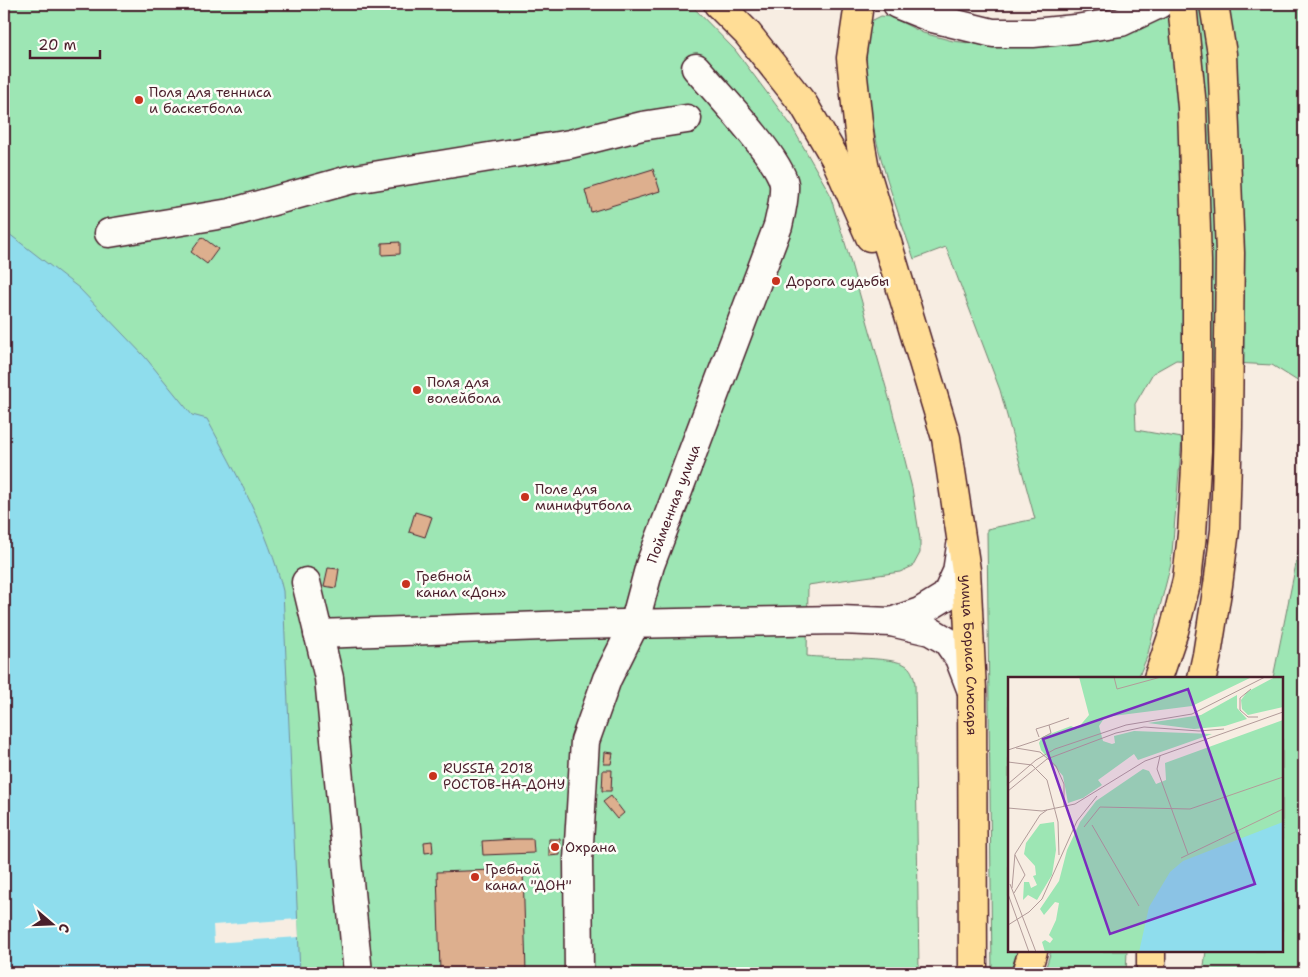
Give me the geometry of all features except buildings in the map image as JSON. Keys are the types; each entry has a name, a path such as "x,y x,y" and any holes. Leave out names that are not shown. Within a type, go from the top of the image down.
{"main road":[{"path":"718,4 747,33 808,112 835,158 917,344"},
{"path":"859,4 850,58 860,141 865,169 917,344"},
{"path":"1158,677 1174,631 1187,580 1192,534 1197,425 1197,261 1192,107 1182,4"},
{"path":"1202,677 1218,585 1224,530 1228,426 1230,253 1222,54 1214,4"},
{"name":"улица Бориса Слюсаря","path":"917,344 946,438 966,570 972,690 973,973"},
{"path":"1026,973 1033,952"},
{"path":"1151,952 1151,973"}],"street":[{"path":"897,4 932,18 993,33 1034,33 1121,22 1159,4"},
{"name":"Пойменная улица","path":"579,973 578,860 585,740 607,679 634,625 650,565 778,226 783,202 784,183 772,159 696,68"},
{"path":"109,233 230,213 349,180 570,144 642,126 687,119"},
{"path":"891,622 920,612 946,596 958,572 962,538"},
{"path":"306,582 329,678 358,973"},
{"path":"318,634 571,625 840,620 891,622 930,631 947,641 958,658 972,690"}],"green space":[{"name":"Гребной канал «Дон»","path":"4,4 690,4 735,50 791,125 829,192 891,405 912,488 920,539 920,553 913,566 900,572 808,585 807,656 888,660 907,666 913,676 915,683 919,973 4,973"},
{"path":"1170,4 1304,4 1304,223 1301,227 1304,232 1304,399 1299,382 1272,365 1176,360 1153,373 1135,404 1136,430 1182,438 1171,564 1147,657 1138,677 1008,677 1008,952 1019,952 1011,973 992,973 987,529 1035,519 1000,390 946,247 914,259 885,173 870,111 867,80 867,50 871,21 881,16 891,17 923,33 953,41 993,46"},
{"path":"1304,499 1304,973 1203,973 1206,952 1283,952 1283,677 1273,677 1298,554"},
{"path":"1051,952 1127,952 1126,973 1044,973"}],"water":[{"path":"4,230 79,288 145,357 192,415 207,419 251,503 269,546 283,591 300,973 4,973"}],"pier":[{"path":"298,919 299,937 214,943 213,925"}],"place":[{"name":"Поля для тенниса и баскетбола","path":"139,100"},
{"name":"Дорога судьбы","path":"776,281"},
{"name":"Поля для волейбола","path":"417,390"},
{"name":"Поле для минифутбола","path":"525,497"},
{"name":"Гребной канал «Дон»","path":"406,584"},
{"name":"RUSSIA 2018 РОСТОВ-НА-ДОНУ","path":"433,776"},
{"name":"Охрана","path":"555,847"},
{"name":"Гребной канал \"ДОН\"","path":"475,877"}]}
